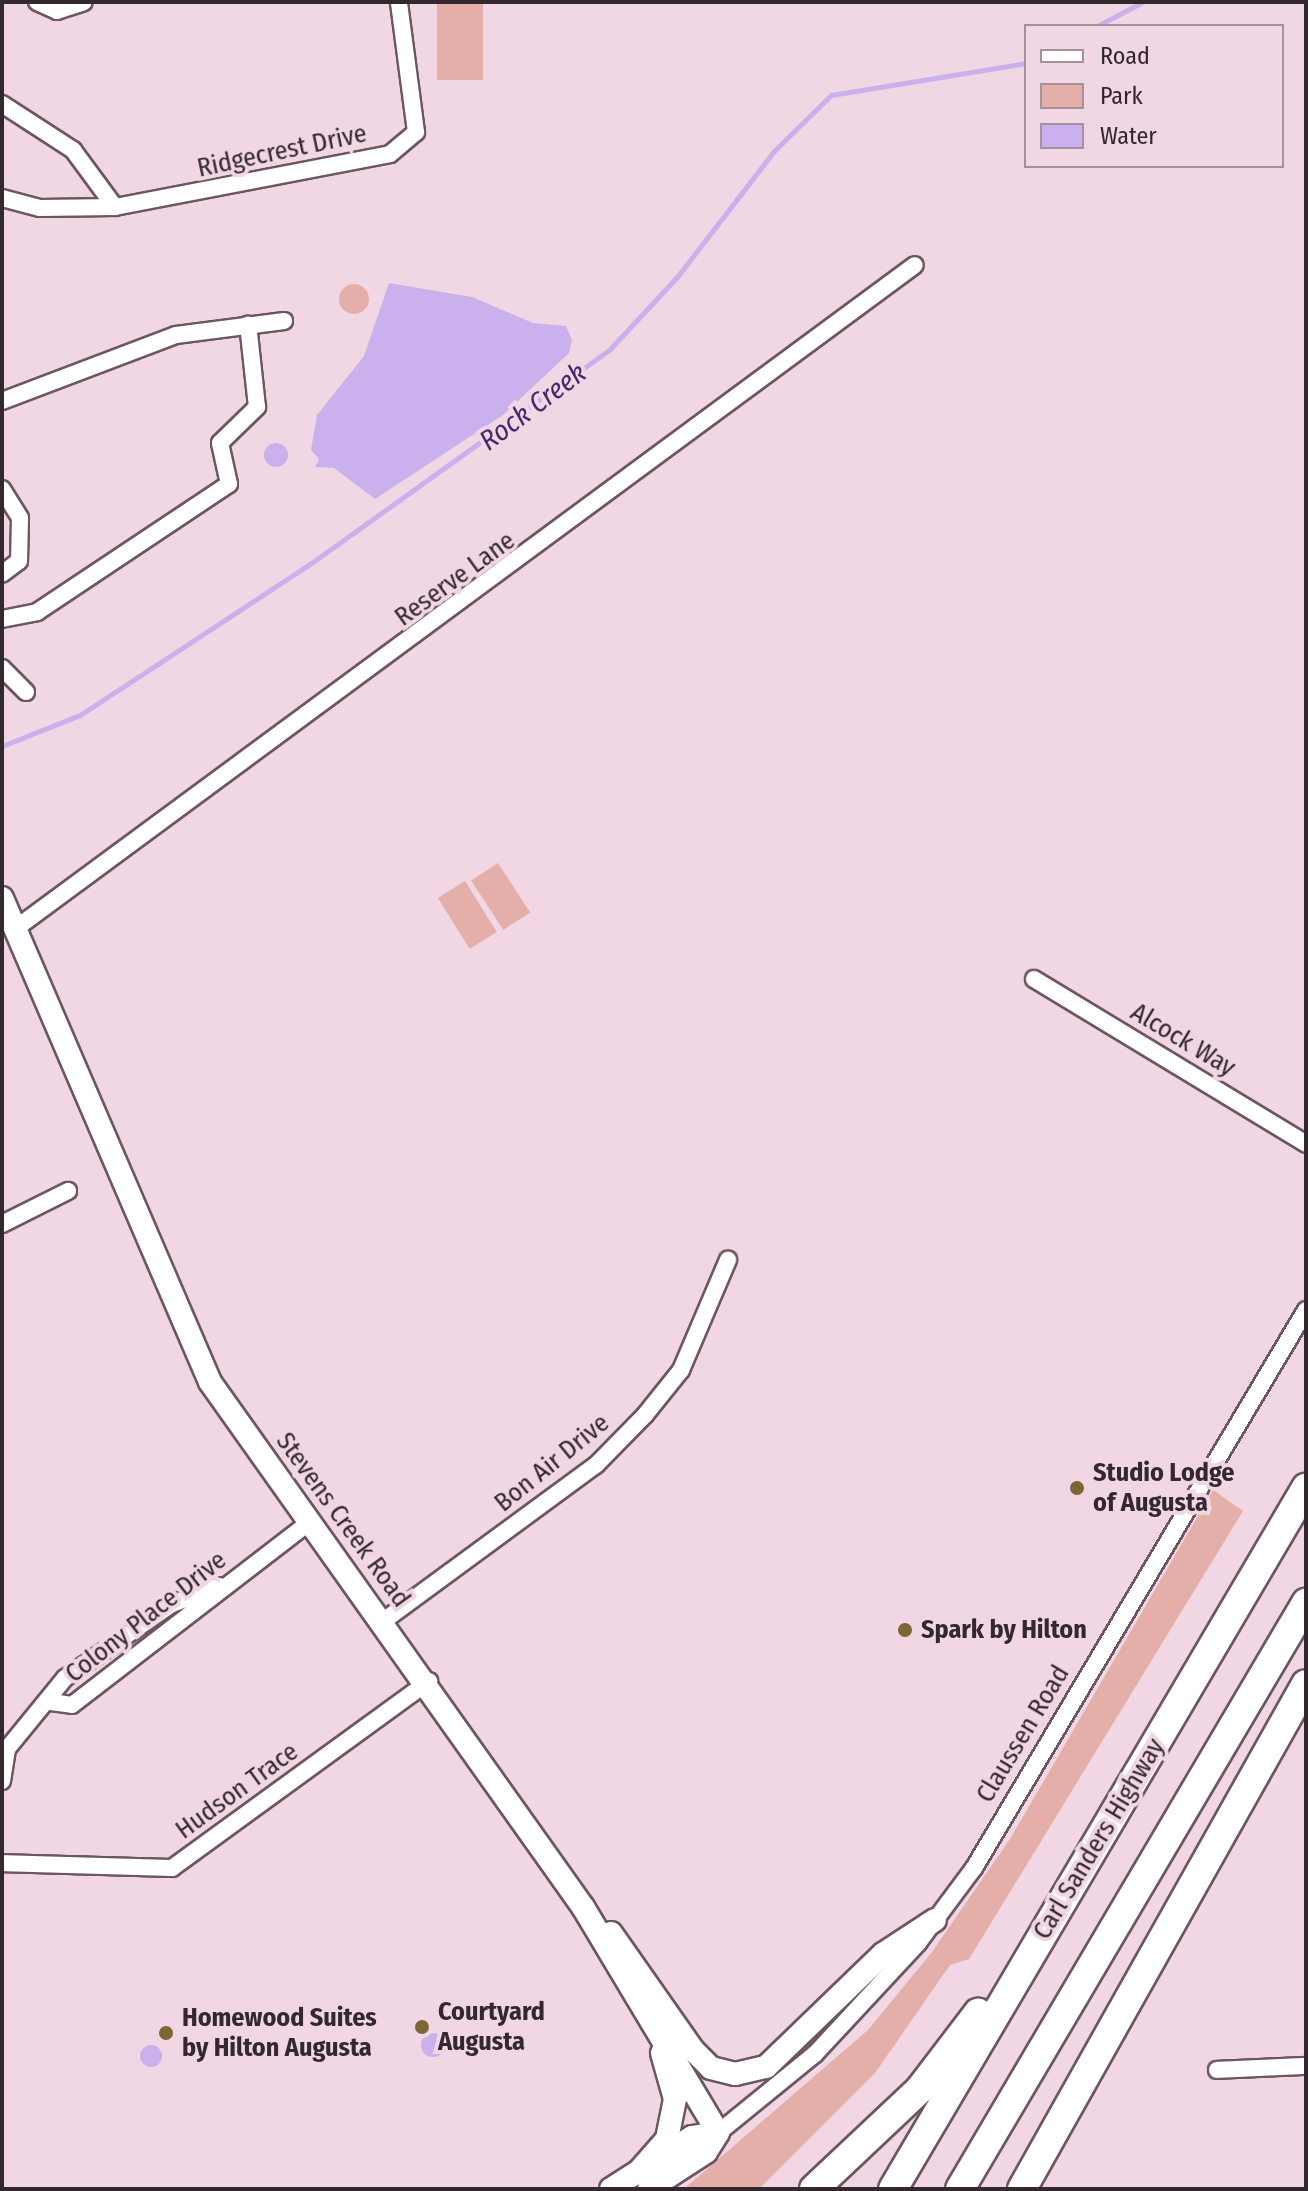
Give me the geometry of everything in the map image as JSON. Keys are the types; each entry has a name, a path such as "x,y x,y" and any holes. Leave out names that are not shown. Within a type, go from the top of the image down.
{"highway":[{"name":"Carl Sanders Highway","path":"893,2189 1306,1488"},
{"path":"960,2189 1306,1603"},
{"path":"1022,2189 1054,2138 1306,1684"},
{"path":"814,2189 920,2089 1065,1898"},
{"path":"1032,2189 1054,2138"}],"street":[{"path":"37,2 57,11 84,2"},
{"name":"Ridgecrest Drive","path":"2,198 40,208 115,207 390,154 416,132 399,2"},
{"path":"2,104 73,150 115,207"},
{"name":"Reserve Lane","path":"19,926 915,265"},
{"path":"6,402 176,335 284,321"},
{"path":"2,619 37,612 229,484 220,443 257,407 248,324"},
{"path":"2,489 20,518 19,561 2,574"},
{"path":"2,668 26,692"},
{"name":"Stevens Creek Road","path":"2,898 19,926 157,1273 210,1382 306,1525 429,1681 583,1907 718,2133"},
{"name":"Alcock Way","path":"1034,979 1306,1144"},
{"path":"2,1224 68,1191"},
{"name":"Bon Air Drive","path":"382,1622 596,1465 645,1415 681,1370 728,1260"},
{"name":"Claussen Road","path":"611,2189 644,2180 692,2137 718,2133 815,2054 935,1920 1011,1810 1306,1310"},
{"name":"Colony Place Drive","path":"2,1781 20,1729 51,1702 72,1705 306,1525"},
{"path":"51,1702 65,1678 172,1604 226,1584"},
{"name":"Hudson Trace","path":"2,1863 172,1868 429,1681"},
{"path":"583,1907 620,1940 693,2050 711,2068 735,2074 766,2067 883,1954 935,1920"},
{"path":"644,2180 667,2139 675,2099 660,2036"},
{"path":"1217,2070 1306,2066"}],"green space":[{"path":"437,2 483,2 483,80 437,80"},
{"path":"354,284 365,288 369,299 365,310 354,314 343,310 339,299 343,288"},
{"path":"498,863 530,912 503,930 471,880"},
{"path":"465,881 497,932 470,949 438,898"},
{"path":"1213,1490 1243,1511 969,1959 950,1965 875,2073 759,2189 684,2189 868,2030 932,1952 1010,1839"}],"water":[{"path":"389,283 472,297 533,323 566,326 572,340 569,353 503,415 375,499 334,468 315,467 319,459 311,450 317,415 364,356"},
{"path":"276,443 285,446 288,455 285,464 276,467 267,464 264,455 267,446"},
{"path":"433,2033 442,2036 445,2045 442,2054 433,2057 424,2054 421,2045 424,2036"},
{"path":"151,2045 159,2048 162,2056 159,2064 151,2067 143,2064 140,2056 143,2048"}],"waterway":[{"name":"Rock Creek","path":"1101,24 1143,2"},
{"name":"Rock Creek","path":"2,746 80,715 310,564 610,349 677,277 774,151 831,95 1024,63"}],"place":[{"name":"Studio Lodge of Augusta","path":"1077,1488"},
{"name":"Spark by Hilton","path":"905,1630"},
{"name":"Courtyard Augusta","path":"422,2027"},
{"name":"Homewood Suites by Hilton Augusta","path":"166,2033"}]}
